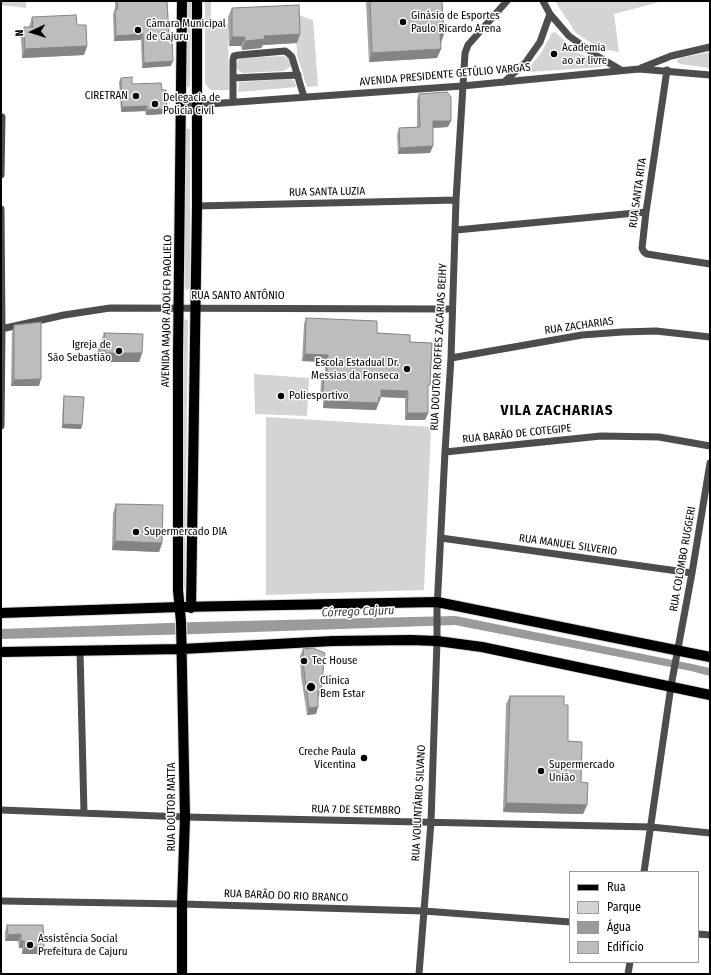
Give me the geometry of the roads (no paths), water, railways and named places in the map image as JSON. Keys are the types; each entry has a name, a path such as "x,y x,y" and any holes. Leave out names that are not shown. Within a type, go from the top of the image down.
{"main road":[{"name":"AVENIDA MAJOR ADOLFO PAOLIELO","path":"181,622 178,590 182,1"},
{"path":"191,608 197,206 197,1"},
{"path":"1,613 180,608 437,606 677,654 710,656"},
{"name":"RUA DOUTOR MATTA","path":"181,622 185,817 182,904 182,974"},
{"path":"1,652 80,651 182,645 411,640 437,637 672,683 710,695"}],"street":[{"name":"RUA DOUTOR ROFFES ZACARIAS BEIHY","path":"437,606 451,358 456,200 465,53 468,45 507,1"},
{"path":"543,1 550,14 569,36 597,56 621,70"},
{"path":"504,82 526,62 540,42 550,14"},
{"path":"639,69 672,56 710,48"},
{"path":"233,102 233,60 234,56 239,54 285,51 292,56 304,97"},
{"name":"AVENIDA PRESIDENTE GETÚLIO VARGAS","path":"181,106 462,86 621,70 667,70 710,75"},
{"name":"RUA SANTA RITA","path":"667,70 642,248 647,254 710,264"},
{"path":"233,78 298,75"},
{"path":"1,175 2,117"},
{"name":"RUA SANTA LUZIA","path":"197,206 456,200"},
{"path":"1,209 1,426"},
{"path":"456,230 646,212"},
{"name":"RUA SANTO ANTÔNIO","path":"2,329 64,315 110,308 195,307 452,309"},
{"name":"RUA ZACHARIAS","path":"451,358 582,335 656,331 710,337"},
{"name":"RUA BARÃO DE COTEGIPE","path":"445,452 601,436 659,437 710,446"},
{"name":"RUA COLOMBO RUGGERI","path":"644,871 672,683 710,463"},
{"name":"RUA MANUEL SILVERIO","path":"441,538 692,573"},
{"name":"RUA VOLUNTÁRIO SILVANO","path":"419,974 431,822 437,606"},
{"path":"80,651 84,813"},
{"name":"RUA 7 DE SETEMBRO","path":"1,810 185,817 652,826 710,833"},
{"name":"RUA BARÃO DO RIO BRANCO","path":"1,901 182,904 424,911 569,922"},
{"path":"699,934 710,935"},
{"path":"628,974 630,963"}],"water":[{"path":"456,616 710,668 710,676 455,625 1,639 1,629 196,622"}],"place":[{"name":"Ginásio de Esportes Paulo Ricardo Arena","path":"403,22"},
{"name":"Câmara Municipal de Cajuru","path":"138,30"},
{"name":"Academia ao ar livre","path":"554,54"},
{"name":"CIRETRAN","path":"136,96"},
{"name":"Delegacia de Polícia Civil","path":"155,104"},
{"name":"Igreja de São Sebastião","path":"119,351"},
{"name":"Escola Estadual Dr. Messias da Fonseca","path":"407,369"},
{"name":"Poliesportivo","path":"281,396"},
{"name":"Supermercado DIA","path":"136,532"},
{"name":"Tec House","path":"304,661"},
{"name":"Clínica Bem Estar","path":"311,687"},
{"name":"Creche Paula Vicentina","path":"364,758"},
{"name":"Supermercado União","path":"541,771"},
{"name":"Assistência Social Prefeitura de Cajuru","path":"30,945"}],"district":[{"name":"VILA ZACHARIAS","path":"557,411"}],"water label":[{"name":"Córrego Cajuru","path":"358,612"}]}
